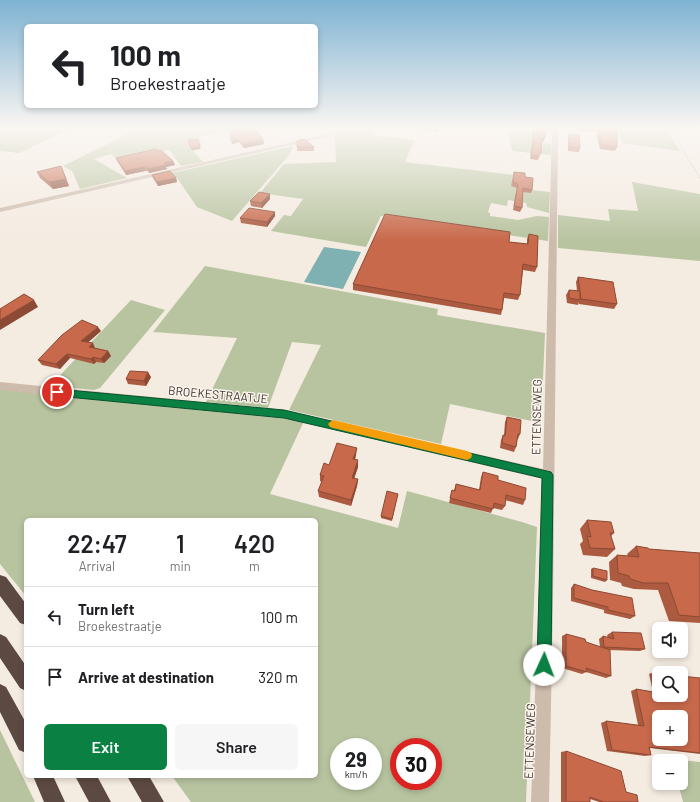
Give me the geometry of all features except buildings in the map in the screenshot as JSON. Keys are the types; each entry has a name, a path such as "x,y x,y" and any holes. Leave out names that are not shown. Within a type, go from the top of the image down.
{"highway":[{"path":"0,583 24,614"},
{"path":"0,643 24,679"},
{"path":"0,693 24,739"},
{"path":"44,778 55,802"},
{"path":"86,778 101,802"},
{"path":"138,778 154,802"}],"street":[{"path":"0,210 197,165"},
{"name":"ETTENSEWEG","path":"540,802 554,165"},
{"name":"BROEKESTRAATJE","path":"0,386 273,412 314,420 548,475"}],"path":[{"path":"692,165 700,178"}],"green space":[{"path":"105,165 127,178 80,189 72,171 63,166"},
{"path":"206,165 280,165 232,221 197,207 177,178 170,179 168,174"},
{"path":"283,165 434,165 522,176 521,189 550,192 549,213 527,207 526,203 508,200 507,206 491,203 488,212 490,213 490,216 518,220 537,216 549,217 548,241 381,216 366,247 271,231 284,215 291,216 303,199 260,193"},
{"path":"632,182 700,194 700,261 558,248 558,215 610,221 608,209 638,211"},
{"path":"205,266 438,309 437,315 545,333 541,423 450,404 441,444 289,410 321,345 292,342 268,408 206,402 237,338 153,332"},
{"path":"131,300 165,310 100,388 94,390 50,386"},
{"path":"0,388 292,418 304,421 270,494 398,528 407,491 537,527 526,802 191,802 173,778 318,778 318,518 24,518 24,594 0,564"},
{"path":"0,730 35,802 0,802"},
{"path":"688,761 700,762 700,802 683,802 680,790 688,790"}],"water":[{"path":"324,247 361,252 343,289 304,282"}],"slow traffic":[{"path":"333,424 467,455"}],"route":[{"path":"57,392 273,412 314,420 548,475 544,665"}]}
